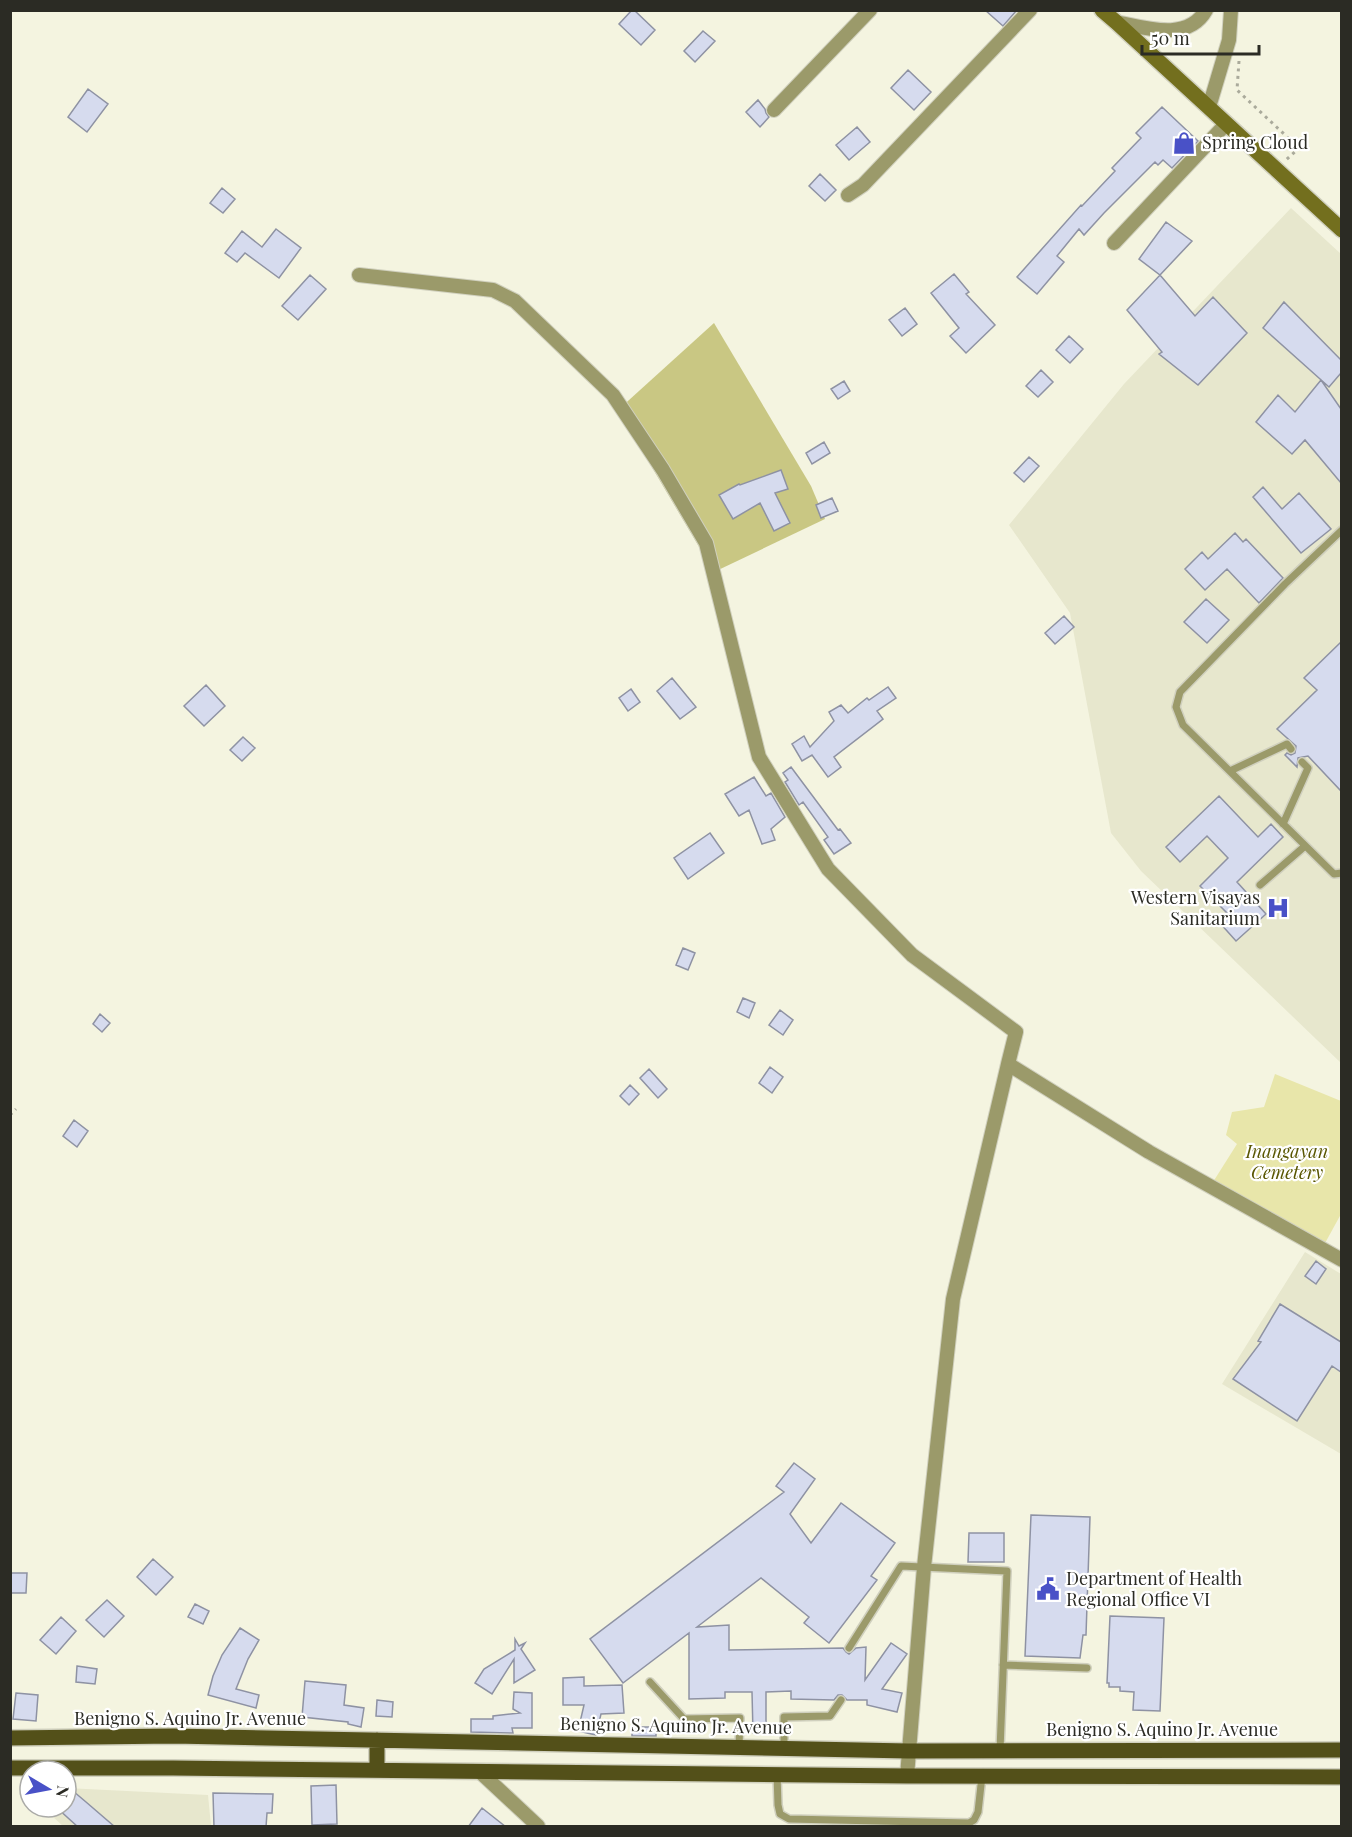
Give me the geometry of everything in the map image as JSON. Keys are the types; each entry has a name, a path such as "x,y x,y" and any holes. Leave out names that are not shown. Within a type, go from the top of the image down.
{"main road":[{"path":"1102,10 1341,230"},
{"name":"Benigno S. Aquino Jr. Avenue","path":"10,1738 174,1736 909,1751 1341,1750"},
{"path":"377,1740 377,1770"},
{"path":"10,1768 1341,1778"}],"street":[{"path":"774,110 870,10"},
{"path":"848,195 863,185 1030,10"},
{"path":"1116,22 1171,31 1197,24 1206,10"},
{"path":"1209,107 1229,40 1231,10"},
{"path":"1114,243 1226,124"},
{"path":"359,274 493,290 515,301 614,395 663,470 706,543 759,757 828,869 912,955 1016,1032 953,1299 924,1567 907,1776"},
{"path":"1008,1064 1149,1152 1341,1260"},
{"path":"479,1771 538,1827"}],"lane":[{"path":"1341,530 1180,692 1176,707 1183,725 1334,874 1341,873"},
{"path":"1230,771 1287,744 1291,749"},
{"path":"1283,824 1308,768 1302,762"},
{"path":"1260,885 1305,846"},
{"path":"849,1648 901,1566 1007,1571 1000,1750"},
{"path":"1003,1665 1087,1668"},
{"path":"650,1682 684,1719 740,1718 739,1747"},
{"path":"784,1748 784,1717 830,1716 842,1700"},
{"path":"777,1774 780,1814 789,1819 969,1822 974,1820 978,1812 982,1776"}],"path":[{"path":"1239,58 1237,90 1299,148 1276,170"},
{"path":"10,1115 16,1108"}],"shaded area":[{"path":"1291,208 1341,254 1341,1063 1141,871 1111,833 1070,613 1009,525 1124,384"},
{"path":"714,323 811,486 825,519 714,572 618,410"},
{"path":"1305,1252 1341,1274 1341,1454 1222,1384"},
{"path":"78,1789 208,1795 211,1826 63,1826 55,1819 78,1819"}],"green space":[{"name":"Inangayan Cemetery","path":"1275,1074 1341,1101 1341,1214 1324,1245 1213,1182 1237,1144 1226,1135 1232,1112 1264,1107"}],"building":[{"path":"632,10 655,30 641,45 619,24"},
{"path":"985,10 1017,10 1003,26"},
{"path":"703,31 715,41 695,62 684,51"},
{"path":"908,70 931,92 914,110 891,88"},
{"path":"88,89 108,104 87,132 68,117"},
{"path":"758,100 769,117 760,127 746,112"},
{"path":"1162,107 1198,141 1172,168 1163,160 1158,165 1155,162 1084,235 1079,229 1057,256 1064,262 1037,294 1017,277 1081,205 1115,171 1112,168 1141,138 1136,133"},
{"path":"857,127 870,142 849,160 836,145"},
{"path":"820,174 836,190 825,201 809,186"},
{"path":"222,188 235,199 223,213 210,203"},
{"path":"1166,222 1192,241 1160,275 1139,259"},
{"path":"276,229 301,248 279,278 245,253 237,262 225,253 242,231 262,247"},
{"path":"954,274 969,292 966,294 995,325 966,353 950,336 959,328 931,293"},
{"path":"310,275 326,289 298,320 282,306"},
{"path":"1160,275 1195,316 1213,297 1247,333 1198,385 1159,354 1162,352 1127,310"},
{"path":"1284,302 1341,360 1341,373 1329,387 1263,328"},
{"path":"905,308 917,324 902,336 889,320"},
{"path":"1069,336 1083,349 1070,363 1056,350"},
{"path":"1041,370 1053,382 1038,397 1026,386"},
{"path":"1321,380 1341,409 1341,483 1305,440 1292,454 1256,422 1278,395 1295,412"},
{"path":"844,381 850,391 838,399 831,389"},
{"path":"824,442 830,453 812,464 806,453"},
{"path":"1029,457 1039,466 1024,482 1014,473"},
{"path":"781,470 788,489 775,493 790,523 774,531 760,503 733,519 719,495 739,484"},
{"path":"1263,487 1282,509 1299,493 1331,529 1301,553 1253,497"},
{"path":"832,498 838,511 821,518 816,505"},
{"path":"1235,533 1243,542 1246,539 1283,578 1259,603 1227,569 1205,590 1185,569 1202,552 1208,559"},
{"path":"1206,599 1229,620 1207,643 1184,622"},
{"path":"1064,616 1074,627 1055,644 1045,633"},
{"path":"1341,642 1341,791 1308,756 1298,758 1297,767 1285,755 1295,753 1296,746 1277,729 1317,690 1304,678"},
{"path":"672,678 696,707 680,719 657,691"},
{"path":"206,685 225,706 204,726 184,706"},
{"path":"888,687 896,698 877,711 883,719 834,757 841,767 828,777 812,755 802,761 792,744 804,736 810,747 834,721 829,712 841,705 848,713 867,698 869,700"},
{"path":"631,689 640,702 628,711 619,698"},
{"path":"243,737 255,748 242,761 230,750"},
{"path":"791,767 838,830 840,829 851,843 834,854 824,840 828,837 803,802 799,805 785,782 788,780 783,773"},
{"path":"754,777 766,796 771,793 785,817 771,829 775,840 762,844 749,810 739,816 725,794"},
{"path":"1219,796 1258,837 1271,824 1283,837 1237,882 1266,914 1236,941 1219,922 1228,914 1200,886 1228,858 1207,836 1180,862 1166,847"},
{"path":"710,833 724,853 688,879 674,858"},
{"path":"683,948 695,953 688,970 676,965"},
{"path":"743,998 755,1003 749,1018 737,1012"},
{"path":"780,1010 793,1020 783,1035 769,1025"},
{"path":"100,1014 110,1023 102,1032 93,1024"},
{"path":"770,1067 783,1077 772,1093 759,1083"},
{"path":"649,1069 667,1089 658,1098 640,1078"},
{"path":"630,1085 639,1094 629,1105 620,1096"},
{"path":"74,1120 88,1131 77,1147 63,1136"},
{"path":"1316,1261 1326,1269 1316,1284 1305,1276"},
{"path":"1280,1304 1341,1342 1341,1372 1332,1366 1297,1421 1233,1379 1261,1342 1258,1341"},
{"path":"794,1463 815,1479 790,1514 811,1543 841,1503 895,1543 871,1576 877,1580 829,1643 804,1623 809,1617 761,1578 697,1627 729,1625 729,1650 843,1648 849,1654 856,1648 866,1647 865,1680 891,1643 907,1654 882,1689 902,1693 897,1712 867,1705 867,1700 847,1700 842,1695 838,1695 834,1700 791,1699 791,1691 766,1692 766,1733 753,1733 752,1692 725,1692 725,1698 689,1699 689,1633 623,1683 590,1639 784,1492 776,1486"},
{"name":"Department of Health Regional Office VI","path":"1031,1515 1090,1517 1086,1635 1083,1635 1080,1658 1025,1656"},
{"path":"969,1533 1004,1533 1004,1562 968,1562"},
{"path":"153,1559 173,1577 156,1595 137,1577"},
{"path":"10,1573 27,1573 26,1593 10,1593"},
{"path":"107,1600 124,1616 104,1637 86,1620"},
{"path":"195,1604 209,1611 203,1624 188,1617"},
{"path":"1110,1616 1164,1618 1160,1711 1133,1710 1134,1692 1120,1691 1120,1687 1109,1687 1107,1683"},
{"path":"61,1617 76,1631 56,1654 40,1640"},
{"path":"240,1628 259,1640 248,1659 236,1689 259,1695 256,1708 208,1695 222,1655"},
{"path":"515,1639 519,1646 525,1643 521,1649 535,1670 514,1683 514,1659 492,1694 475,1683 484,1669 515,1650"},
{"path":"77,1666 97,1669 95,1684 76,1682"},
{"path":"584,1677 584,1686 622,1685 624,1713 601,1714 596,1735 578,1731 584,1705 563,1705 563,1678"},
{"path":"305,1681 346,1685 344,1705 364,1708 361,1727 348,1724 348,1722 302,1717"},
{"path":"514,1692 532,1693 532,1728 512,1728 513,1733 471,1732 471,1719 493,1719 493,1716 520,1713 513,1709"},
{"path":"16,1693 38,1695 36,1721 13,1719"},
{"path":"377,1700 393,1702 392,1717 376,1716"},
{"path":"632,1727 656,1727 656,1736 632,1736"},
{"path":"336,1785 337,1824 312,1825 311,1786"},
{"path":"213,1793 273,1794 272,1813 267,1813 266,1827 214,1827"},
{"path":"78,1795 115,1827 78,1827 69,1819 78,1819"},
{"path":"482,1808 506,1827 468,1827"}],"place":[{"name":"Spring Cloud","path":"1184,143"},
{"name":"Western Visayas Sanitarium","path":"1278,908"},
{"name":"Department of Health Regional Office VI","path":"1048,1589"}]}
